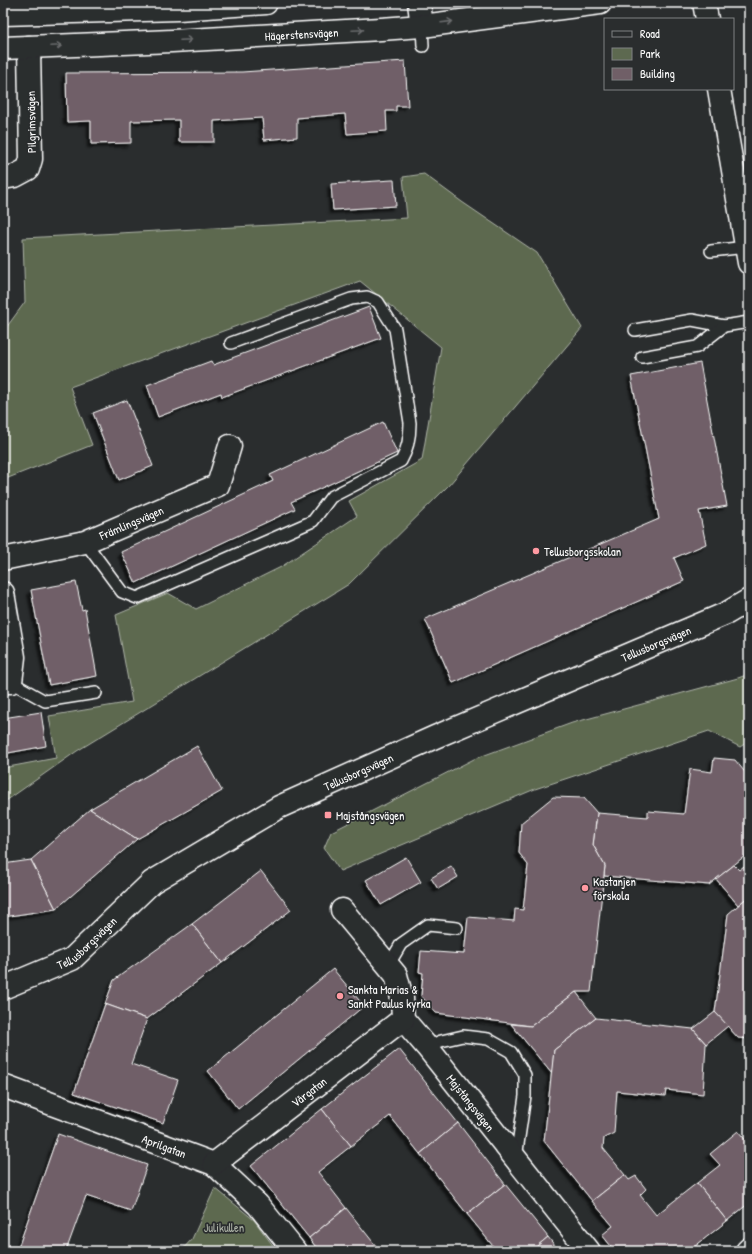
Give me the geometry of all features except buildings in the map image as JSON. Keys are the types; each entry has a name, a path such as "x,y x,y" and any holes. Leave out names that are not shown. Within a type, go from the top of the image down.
{"street":[{"path":"3,14 28,14 67,8 266,3"},
{"path":"419,3 423,36"},
{"name":"Hägerstensvägen","path":"3,48 187,40 423,36 600,3"},
{"path":"704,3 707,18"},
{"name":"Pilgrimsvägen","path":"3,178 15,176 28,169 32,159 28,14"},
{"path":"719,90 748,255"},
{"name":"Främlingsvägen","path":"3,559 85,542 218,485 230,446"},
{"path":"3,593 14,657 7,686"},
{"name":"Tellusborgsvägen","path":"4,990 72,959 152,882 279,808 435,737 727,613 749,600"},
{"path":"342,910 396,975 402,998 403,1018"},
{"name":"Majstångsvägen","path":"403,1018 589,1251"},
{"name":"Vårgatan","path":"214,1164 403,1018"},
{"name":"Aprilgatan","path":"3,1086 214,1164 258,1205 295,1251"}],"lane":[{"path":"711,252 748,255"},
{"path":"85,542 122,592 137,598 313,522 331,497 401,461 406,452 410,437 410,423 395,329 378,302 367,297 351,299 231,343"},
{"path":"635,330 692,320 724,326 749,322"},
{"path":"642,357 697,347 724,326"},
{"path":"7,686 44,701 96,693"},
{"path":"388,966 401,944 428,925 457,928"},
{"path":"427,1047 442,1041 463,1036 488,1039 511,1052 525,1075 525,1096 516,1158"}],"green space":[{"path":"424,174 537,253 582,328 449,485 349,584 77,751 3,803 3,768 56,758 49,716 132,702 116,615 168,593 196,609 281,567 357,516 349,501 422,460 441,347 360,281 70,387 92,445 3,480 3,332 25,302 23,238 407,218 403,177"},
{"path":"749,674 749,741 740,747 709,731 535,789 340,871 324,848 331,832 474,759 572,723"},
{"name":"Julikullen","path":"215,1188 254,1220 277,1251 181,1251 192,1239"}],"place":[{"name":"Tellusborgsskolan","path":"536,551"},
{"name":"Majstångsvägen","path":"328,815"},
{"name":"Kastanjen förskola","path":"585,888"},
{"name":"Sankta Marias & Sankt Paulus kyrka","path":"340,996"}]}
